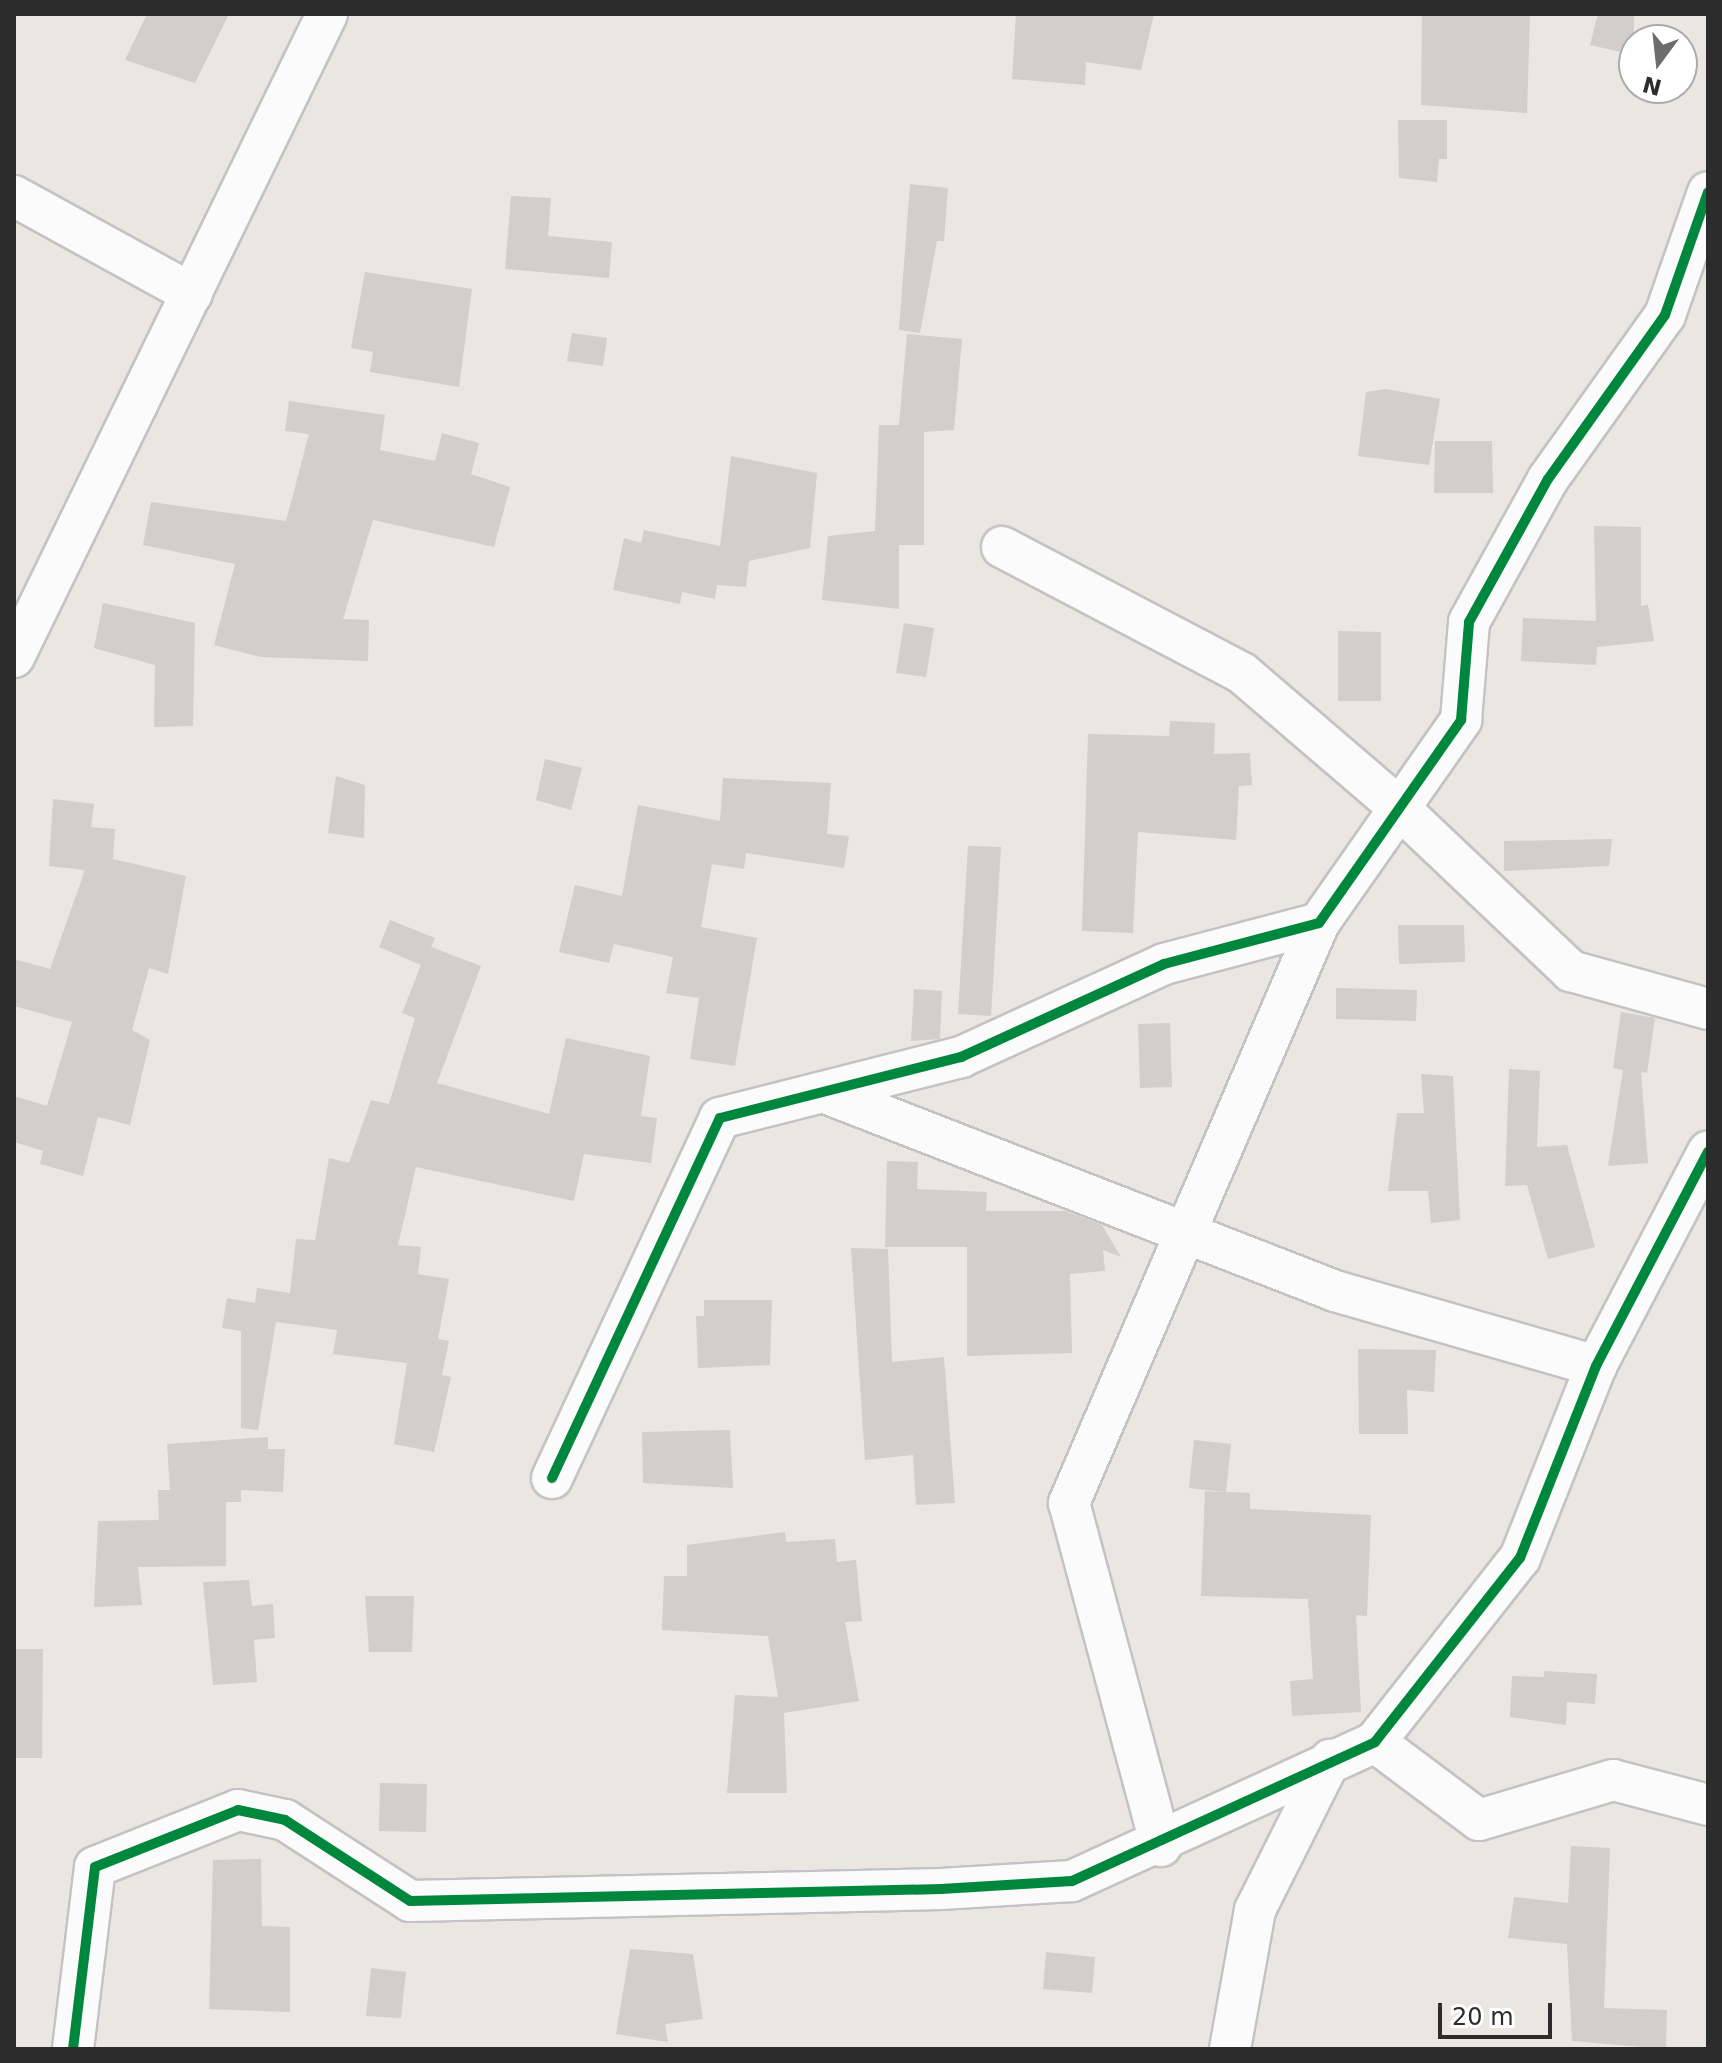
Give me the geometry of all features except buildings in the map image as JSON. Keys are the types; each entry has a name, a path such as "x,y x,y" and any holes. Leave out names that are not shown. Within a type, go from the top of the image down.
{"street":[{"path":"14,657 327,14"},
{"path":"1161,1846 1069,1503 1183,1228 1319,923 1397,806 1461,720 1469,622 1548,479 1665,315 1708,192"},
{"path":"14,196 192,294"},
{"path":"1002,547 1242,673 1397,806 1571,971 1708,1009"},
{"path":"552,1478 720,1118 828,1094 961,1057 1164,964 1319,923"},
{"path":"828,1094 1183,1228 1335,1291 1596,1366"},
{"path":"73,2049 95,1867 238,1810 285,1820 410,1901 1072,1881 1161,1846 1264,1787 1375,1742 1520,1558 1596,1366 1708,1152"},
{"path":"1375,1742 1479,1820 1613,1780 1708,1805"},
{"path":"1230,2049 1255,1910 1330,1760"}],"cycle path":[{"path":"552,1478 720,1118 961,1057 1164,964 1319,923 1461,720 1469,622 1548,479 1665,315 1708,192"},
{"path":"73,2049 95,1867 238,1810 285,1820 410,1901 941,1889 1072,1881 1375,1742 1520,1558 1596,1366 1708,1152"}]}
